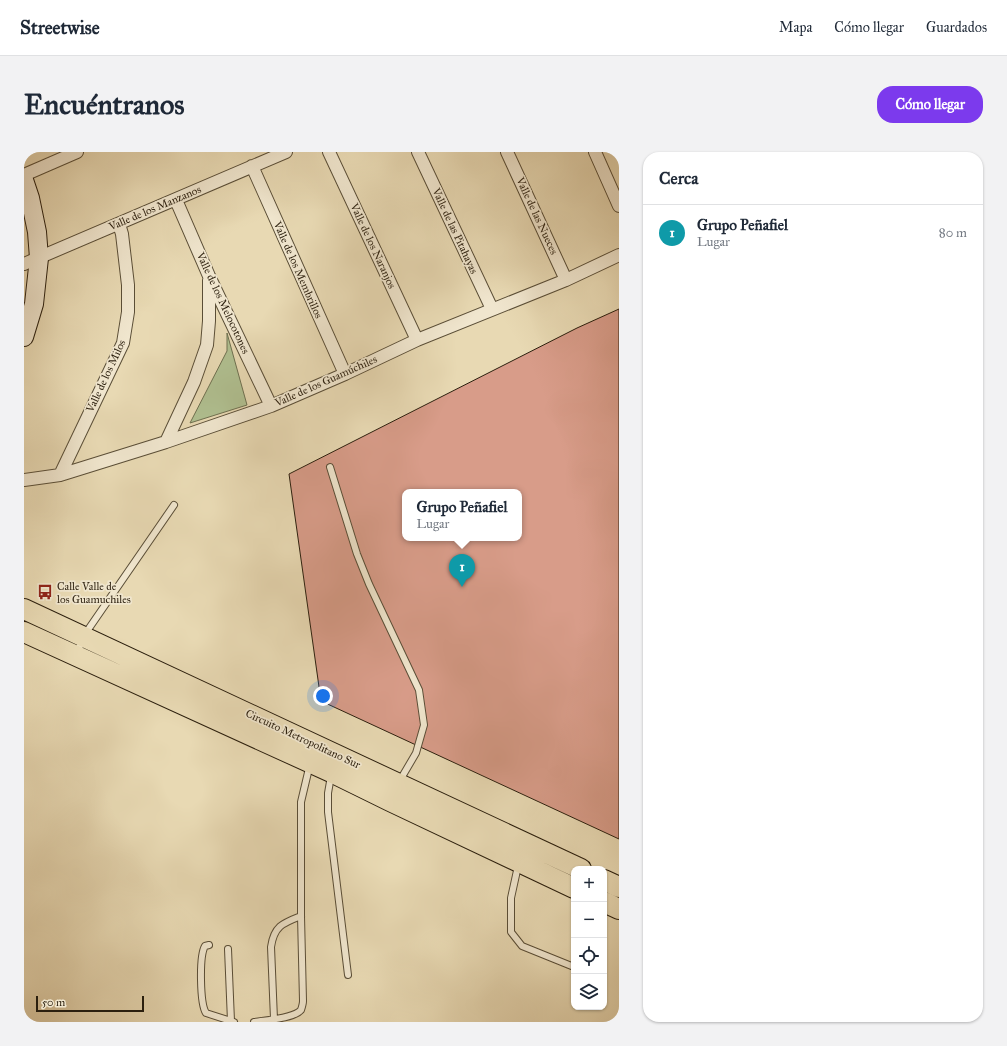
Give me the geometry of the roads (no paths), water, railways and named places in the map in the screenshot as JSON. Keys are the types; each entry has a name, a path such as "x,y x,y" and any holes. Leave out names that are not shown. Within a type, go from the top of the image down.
{"main road":[{"name":"Circuito Metropolitano Sur","path":"24,609 83,637 311,753 392,791 574,866"},
{"name":"Circuito Metropolitano Sur","path":"24,632 76,656 311,753 331,772 392,791 519,862 571,887"},
{"path":"607,881 619,887"},
{"path":"607,903 619,909"}],"street":[{"path":"24,175 77,152"},
{"name":"Valle de los Manzanos","path":"31,261 286,152"},
{"name":"Valle de los Naranjos","path":"329,152 417,340"},
{"name":"Valle de las Pitahayas","path":"418,152 492,309"},
{"name":"Valle de las Nueces","path":"507,152 566,280"},
{"path":"594,152 619,206"},
{"name":"Valle de los Membrillos","path":"252,166 345,374"},
{"path":"24,180 38,232 31,261 34,304 24,337"},
{"name":"Valle de los Melocotones","path":"176,200 209,276 271,406"},
{"name":"Valle de los Milos","path":"60,475 123,343 128,312 128,285 122,234 119,224"},
{"name":"Valle de los Guamúchiles","path":"24,480 60,475 166,442 271,406 345,374 417,340 566,280 619,255"},
{"path":"166,442 194,382 207,346 209,321 209,276"}],"lane":[{"path":"330,467 357,554 369,584 419,690 424,725 416,752 392,791"},
{"path":"76,656 83,637 174,505"},
{"path":"254,1022 274,1019 296,1013 302,1009 301,802 311,753"},
{"path":"331,772 328,793 328,812 348,975"},
{"path":"519,862 511,898 511,932 522,946 571,966"},
{"path":"274,1019 270,947 272,936 285,922 301,916"},
{"path":"209,945 205,946 201,954 202,1000 204,1009 206,1013 232,1022 228,949"}],"place":[{"name":"Grupo Peñafiel","path":"462,587"},
{"name":"Calle Valle de los Guamuchiles","path":"45,592"}]}
